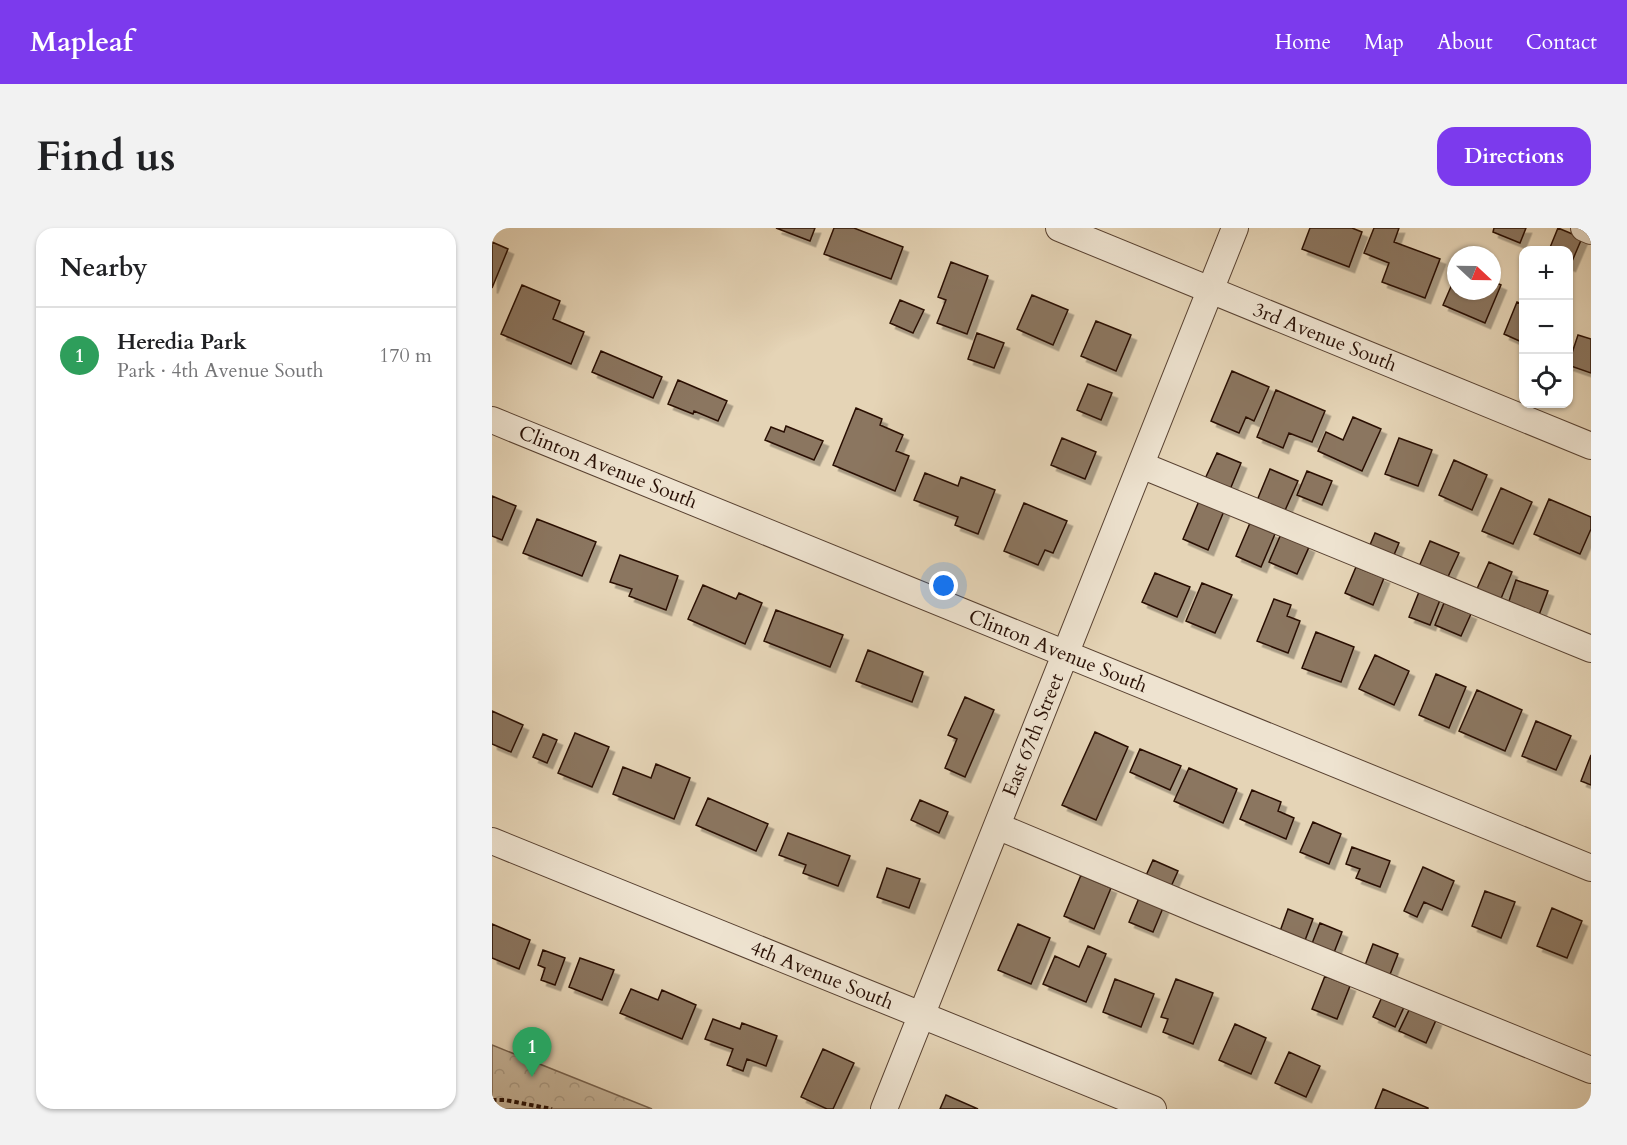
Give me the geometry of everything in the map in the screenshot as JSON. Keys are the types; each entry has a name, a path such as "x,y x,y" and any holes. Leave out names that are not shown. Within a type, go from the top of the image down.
{"street":[{"name":"3rd Avenue South","path":"1059,228 1591,446"},
{"name":"East 67th Street","path":"884,1109 1235,228"},
{"path":"1584,228 1591,231"},
{"name":"Clinton Avenue South","path":"492,420 1591,868"},
{"path":"1141,465 1591,649"},
{"path":"997,826 1211,916 1591,1070"},
{"name":"4th Avenue South","path":"492,841 1153,1109"}],"path":[{"path":"492,1100 505,1100 552,1109"}],"green space":[{"path":"492,1045 652,1109 492,1109"}],"building":[{"path":"776,228 815,228 810,241"},
{"path":"834,228 854,228 903,247 891,279 824,254"},
{"path":"1310,228 1352,228 1362,232 1349,267 1302,249"},
{"path":"1374,228 1399,228 1394,242 1440,259 1425,298 1382,282 1389,263 1364,253"},
{"path":"1494,228 1526,228 1520,243 1493,232"},
{"path":"1558,228 1582,238 1573,259 1573,246 1551,246"},
{"path":"492,242 508,249 492,288"},
{"path":"951,262 988,276 967,334 937,323 946,300 938,297"},
{"path":"522,285 560,301 553,319 584,332 571,364 501,334"},
{"path":"1032,295 1068,310 1053,345 1017,329"},
{"path":"1447,296 1447,300 1495,300 1485,323 1443,305"},
{"path":"900,300 924,310 913,333 890,323"},
{"path":"1517,302 1519,303 1519,341 1504,334"},
{"path":"1096,321 1131,335 1116,371 1081,356"},
{"path":"977,333 1004,343 994,368 968,359"},
{"path":"1578,335 1591,339 1591,373 1573,367 1573,350"},
{"path":"601,351 662,377 653,398 592,372"},
{"path":"1232,371 1269,387 1254,421 1246,417 1239,433 1211,421"},
{"path":"678,380 727,401 718,421 668,404"},
{"path":"1088,384 1112,393 1101,420 1077,410"},
{"path":"1276,390 1325,411 1312,442 1289,433 1283,448 1257,437"},
{"path":"856,408 882,419 880,425 903,435 896,451 909,456 895,491 833,465"},
{"path":"1353,417 1381,429 1362,471 1318,451 1326,432 1343,440"},
{"path":"786,426 823,441 814,460 765,440 771,427 784,432"},
{"path":"1062,438 1096,452 1085,479 1051,465"},
{"path":"1399,438 1432,450 1418,486 1385,474"},
{"path":"1217,453 1241,463 1229,492 1204,481"},
{"path":"1454,460 1487,475 1472,510 1439,495"},
{"path":"1270,469 1298,481 1283,515 1256,503"},
{"path":"1307,471 1332,481 1322,505 1297,495"},
{"path":"925,473 958,486 961,477 995,490 978,534 955,525 958,517 914,500"},
{"path":"1501,488 1532,502 1513,544 1482,531"},
{"path":"492,496 516,506 502,540 492,536"},
{"path":"1549,499 1591,517 1591,529 1580,554 1534,534"},
{"path":"1199,501 1224,511 1208,550 1183,539"},
{"path":"1024,503 1067,521 1053,553 1045,550 1038,565 1004,551"},
{"path":"537,519 596,542 582,576 523,553"},
{"path":"1250,523 1275,534 1261,567 1236,556"},
{"path":"1375,533 1399,543 1391,562 1367,552"},
{"path":"1281,534 1309,547 1297,574 1269,562"},
{"path":"1430,541 1459,553 1446,581 1418,569"},
{"path":"620,555 678,576 666,610 629,596 632,589 610,582"},
{"path":"1489,562 1512,572 1500,601 1476,591"},
{"path":"1356,567 1384,578 1373,605 1345,593"},
{"path":"1155,573 1190,587 1177,617 1142,602"},
{"path":"1516,580 1548,591 1539,615 1508,604"},
{"path":"1202,583 1232,595 1215,633 1186,621"},
{"path":"703,585 736,599 739,593 762,603 745,644 688,619"},
{"path":"1419,592 1440,600 1430,625 1409,617"},
{"path":"1274,599 1291,605 1287,616 1300,621 1288,653 1257,641"},
{"path":"1444,603 1471,614 1461,636 1435,625"},
{"path":"776,610 843,635 830,667 764,641"},
{"path":"1316,632 1354,647 1341,682 1302,668"},
{"path":"868,650 923,672 912,702 856,681"},
{"path":"1375,655 1409,671 1394,705 1359,689"},
{"path":"1436,674 1466,687 1449,728 1419,715"},
{"path":"1477,690 1522,710 1505,751 1459,731"},
{"path":"965,697 994,710 965,777 945,768 957,739 948,735"},
{"path":"492,711 523,725 511,752 492,744"},
{"path":"1536,721 1571,736 1556,770 1522,756"},
{"path":"1095,732 1128,747 1096,820 1062,805"},
{"path":"575,733 609,747 592,787 558,773"},
{"path":"543,734 557,740 547,763 533,757"},
{"path":"1140,749 1181,766 1170,790 1130,772"},
{"path":"1591,755 1591,785 1581,781"},
{"path":"656,764 690,778 674,819 613,794 623,767 651,778"},
{"path":"1189,768 1237,789 1223,823 1174,801"},
{"path":"1252,790 1281,802 1278,811 1294,818 1286,839 1240,819"},
{"path":"708,798 768,824 756,851 696,825"},
{"path":"920,800 948,812 939,833 911,820"},
{"path":"1313,822 1341,834 1329,864 1300,852"},
{"path":"788,833 850,856 838,886 803,873 806,865 779,855"},
{"path":"1352,847 1390,861 1380,887 1356,878 1360,869 1346,864"},
{"path":"1153,860 1178,871 1169,891 1144,880"},
{"path":"1423,867 1454,881 1442,910 1424,902 1417,917 1404,911"},
{"path":"887,868 920,879 909,908 877,897"},
{"path":"1081,875 1111,888 1094,929 1064,916"},
{"path":"1485,891 1515,902 1501,938 1472,926"},
{"path":"1139,898 1163,908 1153,932 1129,922"},
{"path":"1552,908 1582,921 1567,958 1537,946"},
{"path":"1288,909 1313,919 1304,943 1279,934"},
{"path":"1320,923 1342,932 1333,955 1311,946"},
{"path":"492,924 530,940 519,969 492,958"},
{"path":"1018,924 1050,938 1031,984 998,970"},
{"path":"1373,944 1398,954 1389,977 1364,968"},
{"path":"1088,946 1106,954 1086,1002 1043,984 1055,956 1079,967"},
{"path":"543,950 565,958 555,985 541,980 545,968 538,965"},
{"path":"580,958 614,970 602,1000 569,987"},
{"path":"1325,976 1350,986 1337,1019 1312,1009"},
{"path":"1115,979 1154,994 1141,1027 1103,1012"},
{"path":"1176,979 1213,993 1193,1044 1163,1032 1168,1019 1161,1017"},
{"path":"631,989 658,1000 662,990 696,1005 682,1039 620,1013"},
{"path":"1382,997 1404,1007 1395,1027 1373,1017"},
{"path":"1410,1008 1436,1020 1426,1043 1399,1031"},
{"path":"713,1019 740,1029 742,1023 777,1036 766,1066 747,1059 743,1071 727,1065 733,1049 705,1039"},
{"path":"1235,1024 1266,1038 1251,1074 1219,1060"},
{"path":"823,1049 854,1063 833,1109 827,1109 801,1097"},
{"path":"1289,1052 1320,1066 1306,1097 1275,1083"},
{"path":"1383,1089 1428,1108 1428,1109 1375,1109"},
{"path":"946,1095 978,1109 940,1109"}],"place":[{"name":"Heredia Park","path":"532,1077"}]}
